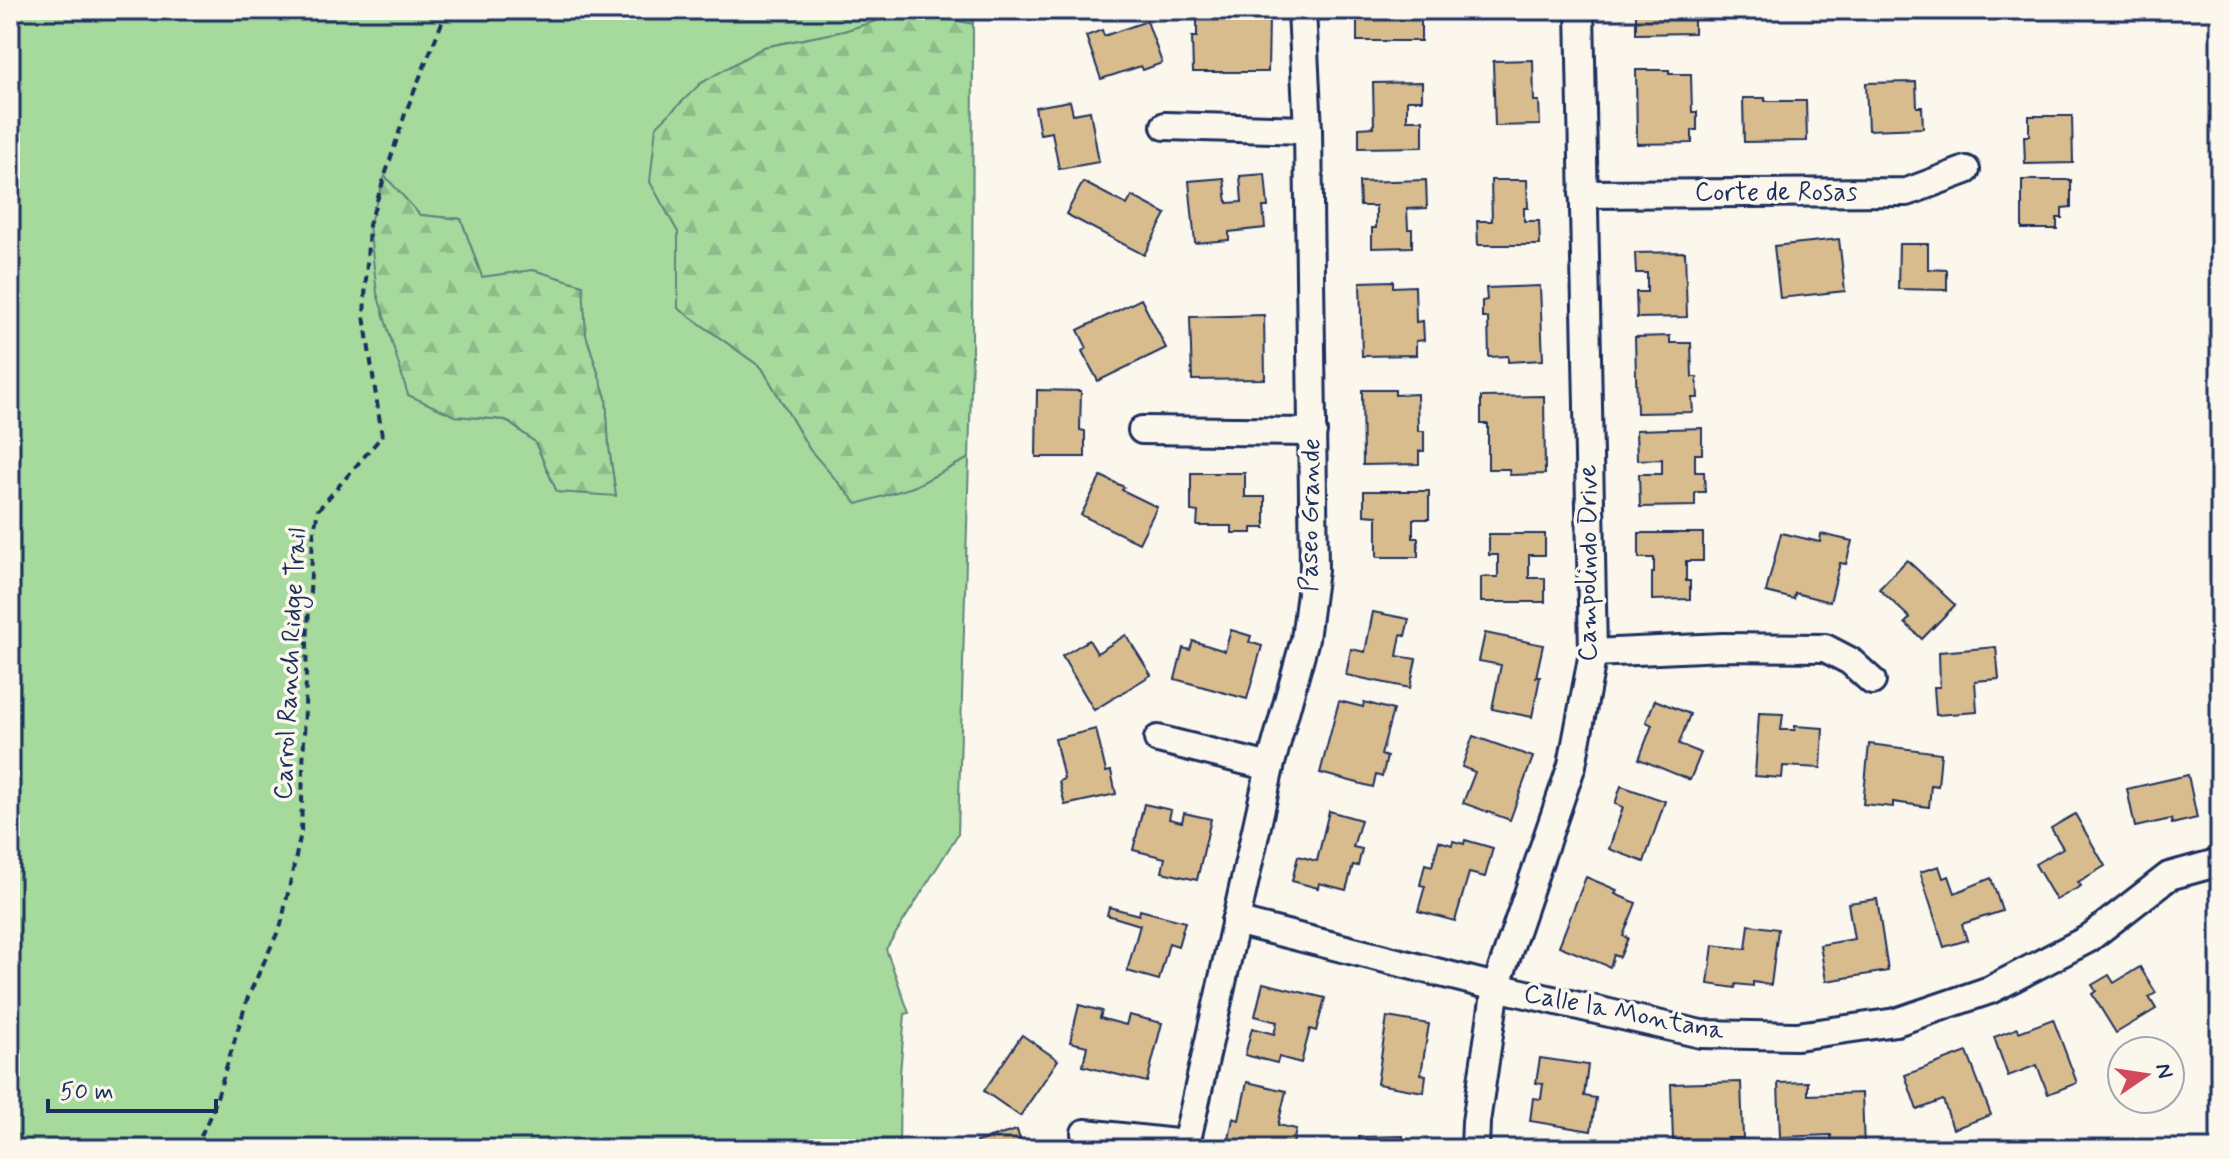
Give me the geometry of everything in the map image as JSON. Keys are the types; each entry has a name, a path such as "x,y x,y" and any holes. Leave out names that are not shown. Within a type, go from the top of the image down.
{"street":[{"name":"Paseo Grande","path":"1185,1146 1270,767 1305,639 1314,570 1308,130 1302,10"},
{"name":"Campolindo Drive","path":"1475,1149 1476,1122 1496,987 1572,765 1593,653 1580,10"},
{"path":"1165,126 1308,130"},
{"name":"Corte de Rosas","path":"1583,194 1907,192 1966,170"},
{"path":"1142,430 1313,432"},
{"path":"1593,653 1723,647 1825,648 1850,661 1872,681"},
{"path":"1158,739 1270,767"},
{"name":"Calle la Montana","path":"1235,921 1496,987 1701,1034 1797,1036 1896,1022 1990,990 2088,939 2169,876 2220,862"},
{"path":"1085,1133 1185,1146"}],"path":[{"name":"Carrol Ranch Ridge Trail","path":"195,1149 214,1107 248,997 281,925 301,833 307,644 313,538 318,510 382,436 364,316 369,225 405,114 447,10"}],"green space":[{"path":"10,10 973,10 973,24 908,11 844,31 764,47 700,84 650,181 678,232 678,308 762,368 810,450 913,487 969,458 958,834 886,949 909,1013 905,1014 900,1074 899,1149 10,1149","holes":["420,215 461,219 482,277 533,270 582,285 586,335 606,398 616,495 557,492 535,442 505,420 455,416"]},
{"path":"908,11 973,24 969,458 913,487 857,504 810,450 762,368 678,308 678,232 650,182 656,127 700,84 764,47 844,31"},
{"path":"385,176 420,215 461,219 482,277 533,270 583,285 586,335 606,398 616,496 557,492 535,442 506,420 455,416 408,395 377,293 369,225"}],"building":[{"path":"1373,10 1421,13 1421,41 1357,41 1357,17 1373,17"},
{"path":"1636,10 1694,10 1694,33 1636,34"},
{"path":"1233,12 1253,12 1253,18 1269,18 1268,72 1193,72 1192,37 1197,37 1197,17 1233,17"},
{"path":"1147,21 1162,63 1143,70 1141,66 1101,79 1086,36 1102,30 1104,36"},
{"path":"1533,60 1534,101 1539,101 1540,125 1495,126 1493,61"},
{"path":"1636,70 1691,74 1692,112 1697,112 1697,130 1692,130 1692,143 1637,144"},
{"path":"1422,82 1422,100 1407,100 1407,120 1423,120 1423,147 1359,148 1359,128 1374,127 1373,83"},
{"path":"1916,82 1917,107 1922,107 1923,128 1868,130 1866,83"},
{"path":"1743,98 1806,101 1807,141 1744,142"},
{"path":"1070,101 1073,114 1090,111 1099,162 1059,169 1052,132 1040,134 1035,107"},
{"path":"2029,116 2072,116 2073,163 2025,164 2024,136 2029,136"},
{"path":"1265,174 1268,207 1263,207 1265,228 1229,232 1229,240 1195,243 1189,181 1224,178 1227,203 1242,202 1240,176"},
{"path":"1426,180 1427,208 1407,209 1412,247 1372,248 1376,206 1360,206 1359,182"},
{"path":"1491,180 1527,180 1528,208 1524,208 1524,221 1539,221 1540,245 1478,245 1477,221 1492,221"},
{"path":"2022,180 2071,180 2071,207 2062,208 2062,218 2057,218 2057,229 2022,229"},
{"path":"1083,182 1127,205 1132,196 1166,214 1144,255 1066,214"},
{"path":"1839,239 1845,291 1780,298 1774,246"},
{"path":"1899,244 1928,244 1928,269 1947,270 1947,290 1898,289"},
{"path":"1685,252 1687,317 1637,318 1636,292 1647,292 1647,273 1636,273 1635,253"},
{"path":"1393,281 1393,287 1415,286 1416,322 1423,321 1424,340 1416,341 1416,355 1362,356 1360,282"},
{"path":"1540,286 1543,360 1508,362 1508,356 1489,357 1488,318 1482,318 1482,301 1487,300 1486,288"},
{"path":"1141,299 1166,348 1098,381 1082,351 1087,348 1078,330"},
{"path":"1264,315 1265,379 1192,380 1190,317"},
{"path":"1670,336 1670,343 1691,343 1692,377 1697,377 1698,398 1692,398 1693,412 1637,413 1635,337"},
{"path":"1037,390 1081,391 1080,430 1085,431 1085,457 1036,457"},
{"path":"1362,390 1395,390 1395,395 1417,394 1418,431 1424,431 1424,451 1419,451 1419,464 1363,465"},
{"path":"1544,396 1545,474 1510,475 1509,469 1488,469 1488,424 1481,424 1481,397"},
{"path":"1702,428 1702,454 1695,454 1695,472 1704,472 1705,492 1695,492 1695,506 1640,507 1639,474 1662,474 1662,459 1637,460 1636,430"},
{"path":"1191,473 1245,473 1245,497 1265,497 1265,528 1252,528 1252,533 1232,533 1232,526 1197,526 1198,512 1191,511"},
{"path":"1101,476 1157,507 1139,543 1081,515"},
{"path":"1364,491 1429,491 1429,519 1413,519 1413,538 1418,538 1418,557 1377,557 1377,516 1364,515"},
{"path":"1639,533 1703,533 1703,561 1686,561 1690,599 1652,600 1654,558 1639,558"},
{"path":"1781,533 1820,542 1821,534 1852,541 1846,564 1840,563 1830,602 1795,593 1794,599 1766,592"},
{"path":"1489,534 1545,534 1545,555 1529,555 1529,578 1545,578 1545,602 1481,602 1481,577 1498,577 1498,555 1489,555"},
{"path":"1907,560 1955,605 1922,639 1905,623 1910,618 1879,589"},
{"path":"1373,612 1409,619 1405,636 1401,635 1397,656 1416,659 1410,688 1346,675 1351,649 1365,652"},
{"path":"1231,630 1251,636 1249,642 1262,646 1247,699 1175,679 1183,648 1190,650 1193,641 1225,651"},
{"path":"1485,633 1543,645 1532,717 1492,709 1501,665 1479,661"},
{"path":"1126,635 1151,675 1094,710 1062,656 1089,640 1097,653"},
{"path":"1996,647 1999,679 1975,681 1977,712 1936,715 1934,687 1940,687 1939,652"},
{"path":"1655,700 1690,714 1679,744 1701,753 1690,780 1639,759 1652,725 1646,722"},
{"path":"1339,701 1363,707 1364,702 1393,710 1381,755 1387,757 1382,777 1376,775 1373,787 1320,773"},
{"path":"1759,713 1783,714 1781,730 1795,730 1795,726 1823,728 1821,768 1783,766 1782,778 1755,776"},
{"path":"1096,729 1106,772 1111,771 1116,794 1065,805 1059,781 1064,779 1055,739"},
{"path":"1473,736 1533,757 1510,820 1463,803 1475,772 1462,767"},
{"path":"1869,744 1941,753 1938,786 1931,785 1929,807 1893,802 1893,807 1863,804"},
{"path":"2188,775 2197,818 2172,824 2171,819 2135,827 2127,789"},
{"path":"1621,786 1665,801 1644,862 1609,849 1623,807 1615,804"},
{"path":"1144,804 1171,810 1169,819 1182,822 1184,813 1211,819 1197,880 1162,872 1165,858 1133,850"},
{"path":"1329,811 1361,820 1353,847 1362,849 1358,866 1353,865 1346,890 1319,883 1318,888 1292,881 1298,856 1317,861"},
{"path":"2075,814 2105,866 2078,882 2081,886 2056,900 2035,864 2063,848 2051,828"},
{"path":"1465,840 1493,848 1485,877 1469,873 1455,921 1418,911 1425,886 1420,885 1425,864 1432,866 1439,841 1452,845 1453,841 1464,844"},
{"path":"1939,866 1943,878 1949,876 1955,893 1991,878 2002,911 1962,924 1967,940 1944,947 1920,872"},
{"path":"1586,877 1617,890 1615,894 1636,903 1623,936 1628,938 1620,957 1614,955 1610,967 1559,946"},
{"path":"1877,899 1888,971 1826,981 1820,945 1854,939 1848,903"},
{"path":"1109,907 1139,915 1140,910 1185,922 1178,946 1169,943 1159,980 1127,971 1140,925 1107,915"},
{"path":"1749,925 1778,929 1771,985 1753,982 1753,986 1736,984 1735,988 1708,984 1713,945 1746,949"},
{"path":"2140,967 2156,993 2149,997 2156,1009 2116,1033 2092,994 2096,991 2092,985 2109,975 2114,983"},
{"path":"1263,983 1325,998 1316,1031 1310,1029 1301,1063 1279,1057 1277,1063 1245,1055 1252,1028 1274,1034 1277,1022 1255,1016"},
{"path":"1079,1005 1102,1011 1100,1018 1126,1025 1129,1015 1162,1023 1147,1082 1083,1066 1087,1046 1070,1042"},
{"path":"1387,1017 1429,1024 1421,1074 1426,1075 1424,1092 1377,1084"},
{"path":"2053,1019 2077,1083 2048,1094 2037,1065 2008,1076 1994,1037 2018,1028 2019,1032"},
{"path":"1022,1035 1058,1060 1020,1116 984,1091"},
{"path":"1967,1052 1991,1115 1953,1129 1943,1100 1917,1110 1905,1075"},
{"path":"1540,1058 1588,1065 1584,1096 1596,1098 1591,1131 1530,1121 1533,1098 1541,1099 1543,1084 1536,1083"},
{"path":"1247,1082 1286,1091 1278,1125 1296,1129 1292,1149 1246,1149 1228,1145 1233,1118 1239,1120"},
{"path":"1741,1082 1743,1138 1728,1138 1729,1144 1709,1145 1709,1139 1673,1140 1671,1084"},
{"path":"1808,1082 1808,1095 1862,1093 1864,1149 1832,1149 1831,1135 1780,1137 1778,1083"},
{"path":"1017,1130 1023,1149 978,1149 976,1142"},
{"path":"1403,1136 1403,1144 1424,1143 1424,1149 1359,1149 1359,1137"}]}
